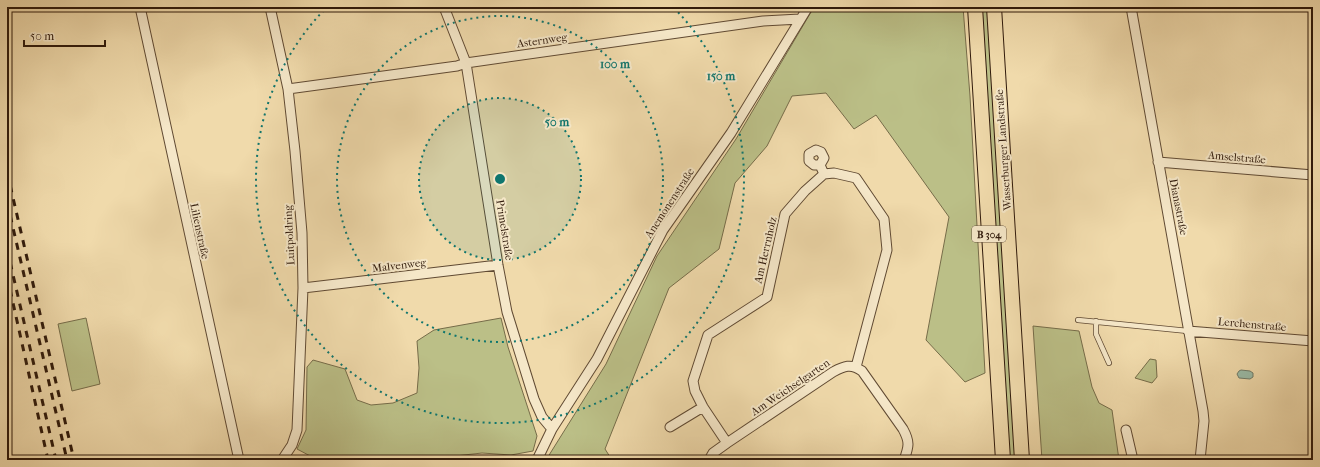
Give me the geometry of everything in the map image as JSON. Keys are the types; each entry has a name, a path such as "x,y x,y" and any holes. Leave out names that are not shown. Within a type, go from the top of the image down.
{"main road":[{"name":"Wasserburger Landstraße","path":"975,7 1003,460"},
{"name":"Wasserburger Landstraße","path":"994,7 1022,460"}],"street":[{"name":"Lilienstraße","path":"140,7 239,460"},
{"name":"Luitpoldring","path":"270,7 288,90 302,233 303,288 297,430 292,445 282,460"},
{"name":"Primelstraße","path":"444,7 466,63 498,265 507,312 534,399 542,417 552,429"},
{"name":"Anemonenstraße","path":"537,460 552,429 597,359 663,230 731,133 808,7"},
{"name":"Dianastraße","path":"1132,7 1158,162 1203,411 1204,421 1200,460"},
{"name":"Asternweg","path":"288,90 763,21 800,19"},
{"name":"Amselstraße","path":"1158,162 1313,175"},
{"path":"820,165 824,174 834,173 856,178 884,219 887,250 856,367 862,371 903,429 908,439 908,448 904,460"},
{"name":"Am Herrnholz","path":"727,443 703,407 695,392 693,381 708,335 766,297 785,214 805,191 824,174"},
{"name":"Malvenweg","path":"303,288 498,265"},
{"name":"Lerchenstraße","path":"1188,331 1313,341"},
{"name":"Am Weichselgarten","path":"709,460 713,452 842,367 856,367"},
{"path":"670,428 703,407"},
{"path":"1126,430 1133,460"}],"lane":[{"path":"1078,320 1188,331"},
{"path":"1096,322 1096,334 1109,363"}],"green space":[{"path":"814,7 963,7 970,96 985,373 965,382 926,340 949,217 876,115 854,129 826,93 792,96 767,146 735,183 719,249 669,288 605,449 612,460 546,460 606,364 657,256 736,139"},
{"path":"980,7 989,7 1019,460 1009,460"},
{"path":"86,318 100,384 72,391 58,324"},
{"path":"501,318 508,347 537,436 533,451 511,455 482,453 437,458 436,460 365,460 365,457 343,460 314,458 297,449 306,430 307,367 313,360 345,369 357,400 371,405 393,403 417,393 419,368 417,341 434,330"},
{"path":"1033,326 1079,331 1092,387 1099,403 1112,410 1119,460 1042,460"},
{"path":"1150,359 1156,360 1157,377 1152,383 1135,378"}],"shaded area":[{"path":"1241,370 1250,371 1253,373 1253,377 1250,379 1239,378 1237,374"}],"railway":[{"path":"7,172 74,460"},
{"path":"7,202 67,460"},
{"path":"7,249 56,460"},
{"path":"7,276 48,460"}]}
